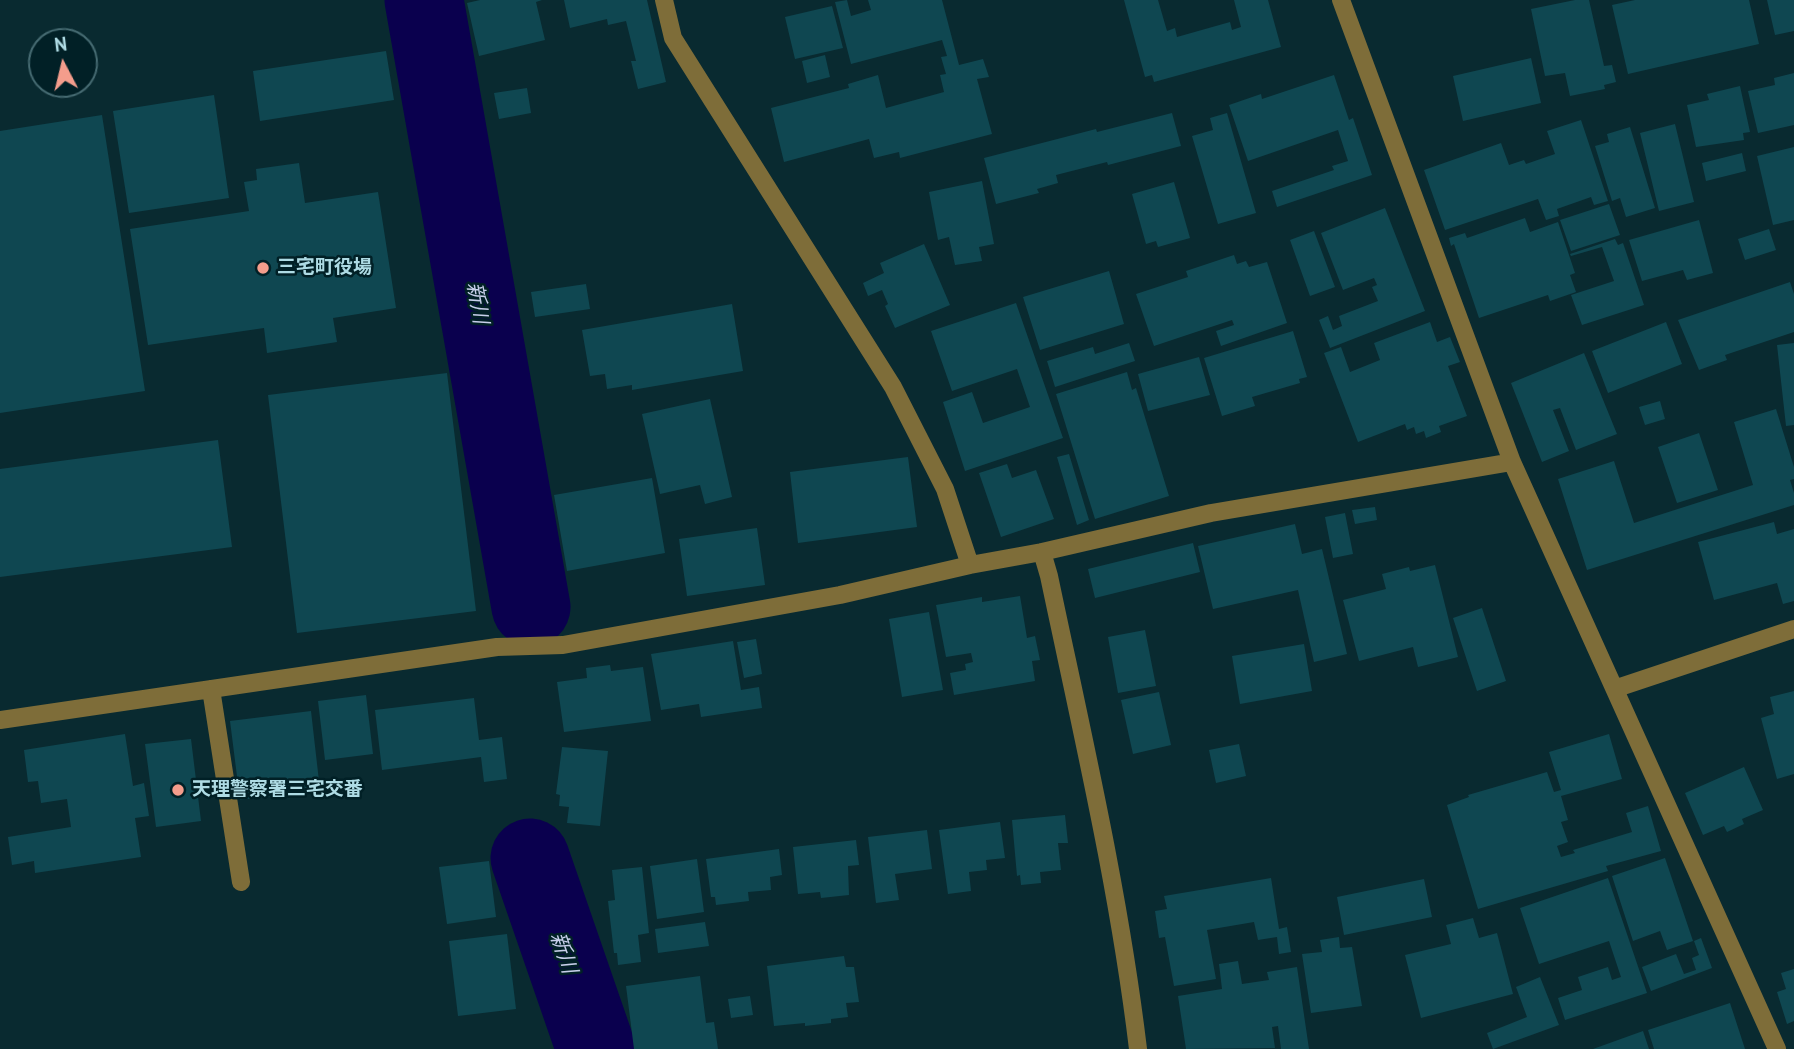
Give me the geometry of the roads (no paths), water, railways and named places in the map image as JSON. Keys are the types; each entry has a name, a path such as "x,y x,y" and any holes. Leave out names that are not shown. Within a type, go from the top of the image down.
{"street":[{"path":"664,0 673,38 893,387 945,489 970,565"},
{"path":"1341,0 1512,461 1617,688 1777,1049"},
{"path":"0,720 497,647 576,642 840,595 1211,513 1512,461"},
{"path":"1042,552 1104,836 1128,963 1138,1049"},
{"path":"1617,688 1794,629"},
{"path":"211,689 241,882"}],"waterway":[{"name":"新川","path":"424,0 531,607"},
{"name":"新川","path":"530,858 596,1049"}],"place":[{"name":"三宅町役場","path":"263,268"},
{"name":"天理警察署三宅交番","path":"178,790"}]}
